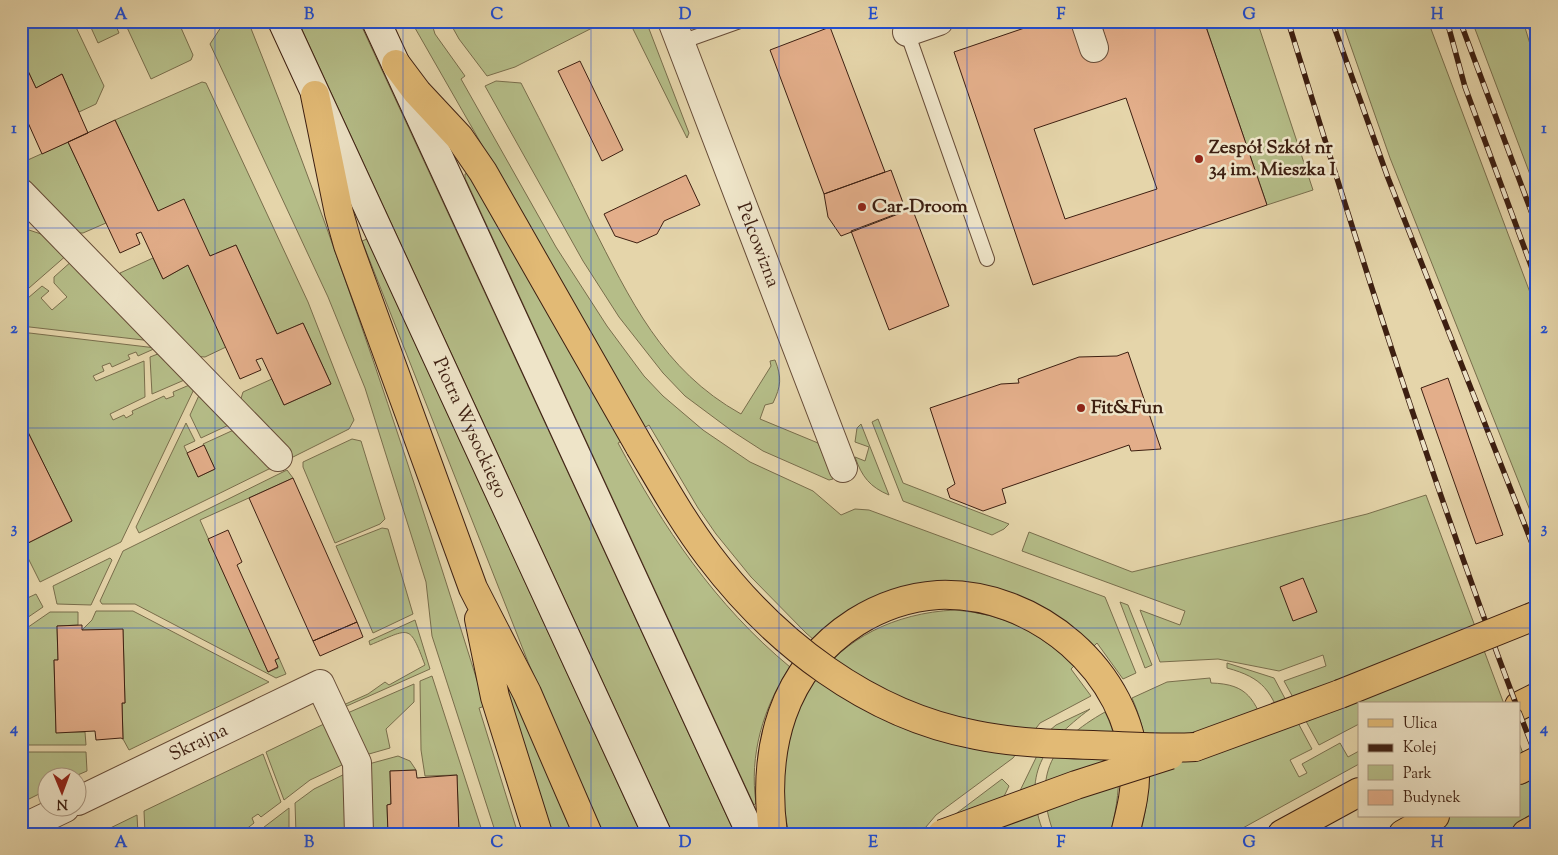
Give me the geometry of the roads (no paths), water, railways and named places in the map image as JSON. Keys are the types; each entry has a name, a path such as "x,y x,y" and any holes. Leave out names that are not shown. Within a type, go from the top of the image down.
{"main road":[{"name":"Piotra Wysockiego","path":"282,21 657,834"},
{"path":"376,21 751,834"},
{"path":"905,27 939,21"},
{"path":"1085,21 1094,48"},
{"name":"Pelcowizna","path":"676,32 843,468"},
{"path":"396,64 417,92 459,137 483,172 640,447 686,523 728,580 757,612 796,646 863,694 892,708 946,728 1006,740 1142,748 1195,747"},
{"path":"315,94 339,213 348,246 473,588 527,693 588,834"},
{"path":"21,192 278,457"},
{"path":"473,588 495,697 538,834"},
{"path":"773,834 770,800 771,763 779,724 792,690 802,672 829,642 863,618 882,608 900,602 938,595 981,600 1017,610 1041,622 1072,643 1085,656 1112,696 1130,741 1135,771 1133,798 1125,834"},
{"path":"942,834 1076,785 1195,747 1376,681 1537,616"},
{"name":"Skrajna","path":"88,796 320,684 357,763 359,834"},
{"path":"1520,706 1537,697"},
{"path":"1520,770 1537,761"},
{"path":"1282,834 1358,793"},
{"path":"21,829 44,818"},
{"path":"1406,832 1431,818"},
{"path":"1526,834 1537,828"}],"lane":[{"path":"676,32 740,21"},
{"path":"1534,21 1537,29"},
{"path":"905,27 987,259"}],"railway":[{"path":"1288,21 1425,450 1515,702"},
{"path":"1332,21 1388,178 1537,556"},
{"path":"1447,21 1465,87 1537,282"},
{"path":"1460,21 1537,227"},
{"path":"1520,715 1537,758"}],"place":[{"name":"Zespół Szkół nr 34 im. Mieszka I","path":"1199,159"},
{"name":"Car-Droom","path":"862,207"},
{"name":"Fit&Fun","path":"1081,408"}]}
